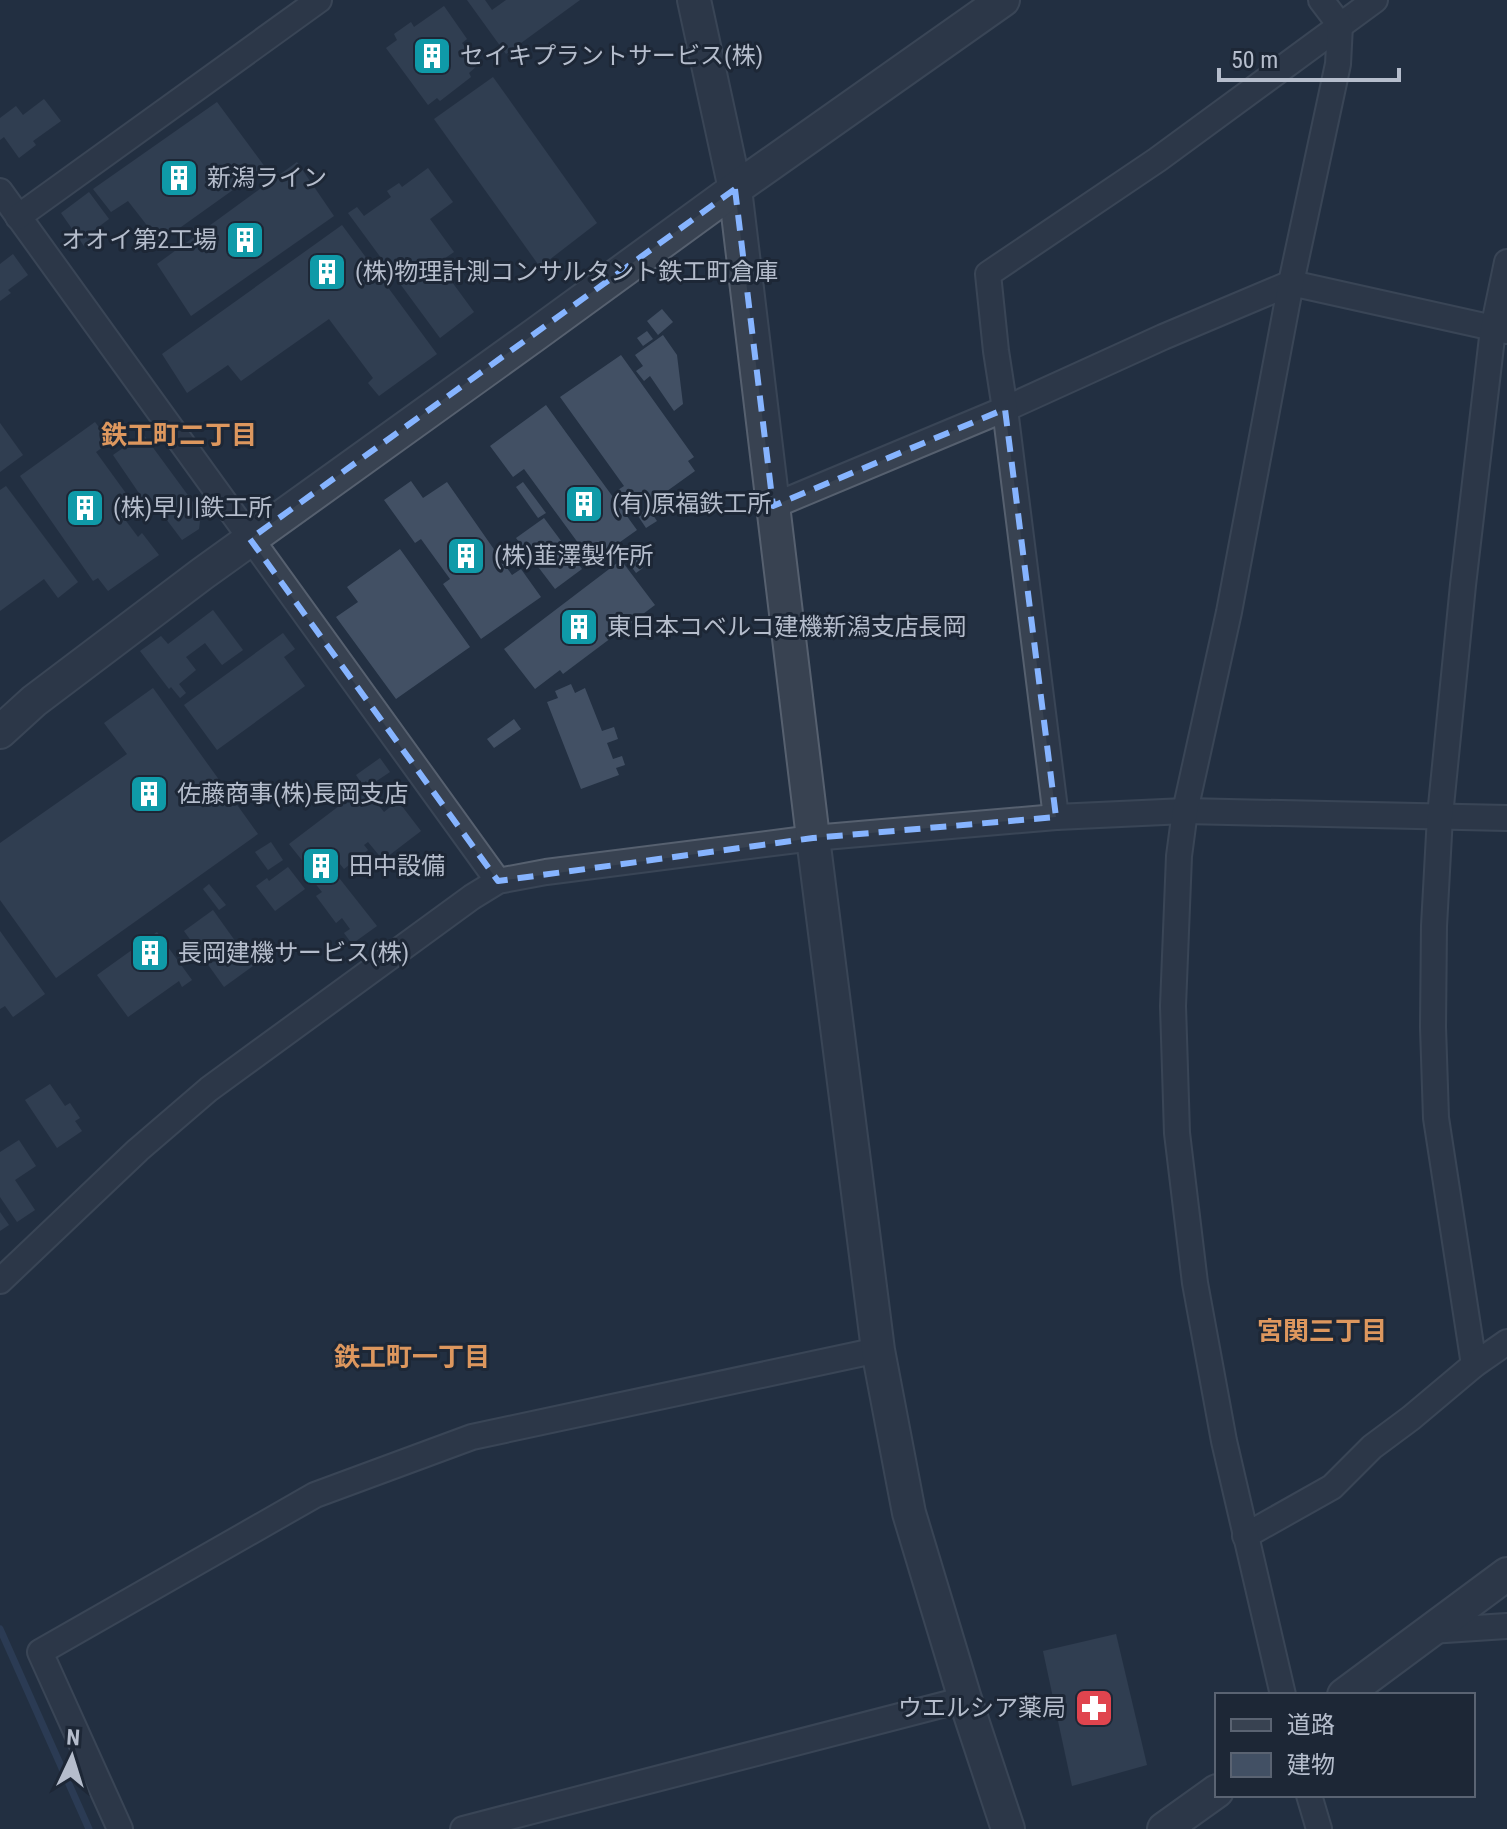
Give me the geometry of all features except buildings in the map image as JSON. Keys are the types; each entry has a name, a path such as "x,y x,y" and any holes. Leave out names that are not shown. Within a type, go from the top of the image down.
{"street":[{"path":"18,217 319,0"},
{"path":"694,0 735,189 878,1350 909,1513 1008,1829"},
{"path":"0,732 34,701 250,539 1003,0"},
{"path":"1283,1693 1224,1441 1195,1283 1177,1133 1173,1006 1179,856 1185,811 1229,612 1291,283 1338,64 1340,25 1321,0"},
{"path":"1056,817 988,274 1157,160 1375,0"},
{"path":"0,191 498,881"},
{"path":"1474,1365 1436,1118 1434,926 1440,816 1463,585 1507,262"},
{"path":"773,506 1005,409 1291,283 1500,330"},
{"path":"0,1281 138,1150 209,1089 498,881 546,872 813,838 1056,817 1185,811 1507,818"},
{"path":"1245,1536 1332,1487 1372,1447 1507,1342"},
{"path":"120,1829 40,1652 315,1495 472,1437 878,1350"},
{"path":"1347,1693 1507,1574"},
{"path":"1427,1632 1507,1626"},
{"path":"463,1829 965,1699"},
{"path":"1164,1829 1215,1792"},
{"path":"1310,1797 1319,1829"}],"highlighted area":[{"path":"735,189 773,506 1005,409 1056,817 813,838 498,881 250,539"}],"waterway":[{"path":"0,1629 89,1829"}],"place":[{"name":"セイキプラントサービス(株)","path":"432,56"},
{"name":"新潟ライン","path":"179,178"},
{"name":"オオイ第2工場","path":"245,240"},
{"name":"(株)物理計測コンサルタント鉄工町倉庫","path":"327,272"},
{"name":"(有)原福鉄工所","path":"584,504"},
{"name":"(株)早川鉄工所","path":"85,508"},
{"name":"(株)韮澤製作所","path":"466,556"},
{"name":"東日本コベルコ建機新潟支店長岡","path":"579,627"},
{"name":"佐藤商事(株)長岡支店","path":"149,794"},
{"name":"田中設備","path":"321,866"},
{"name":"長岡建機サービス(株)","path":"150,953"},
{"name":"ウエルシア薬局","path":"1094,1708"}],"district":[{"name":"鉄工町二丁目","path":"179,435"},
{"name":"宮関三丁目","path":"1322,1331"},
{"name":"鉄工町一丁目","path":"412,1357"}]}
